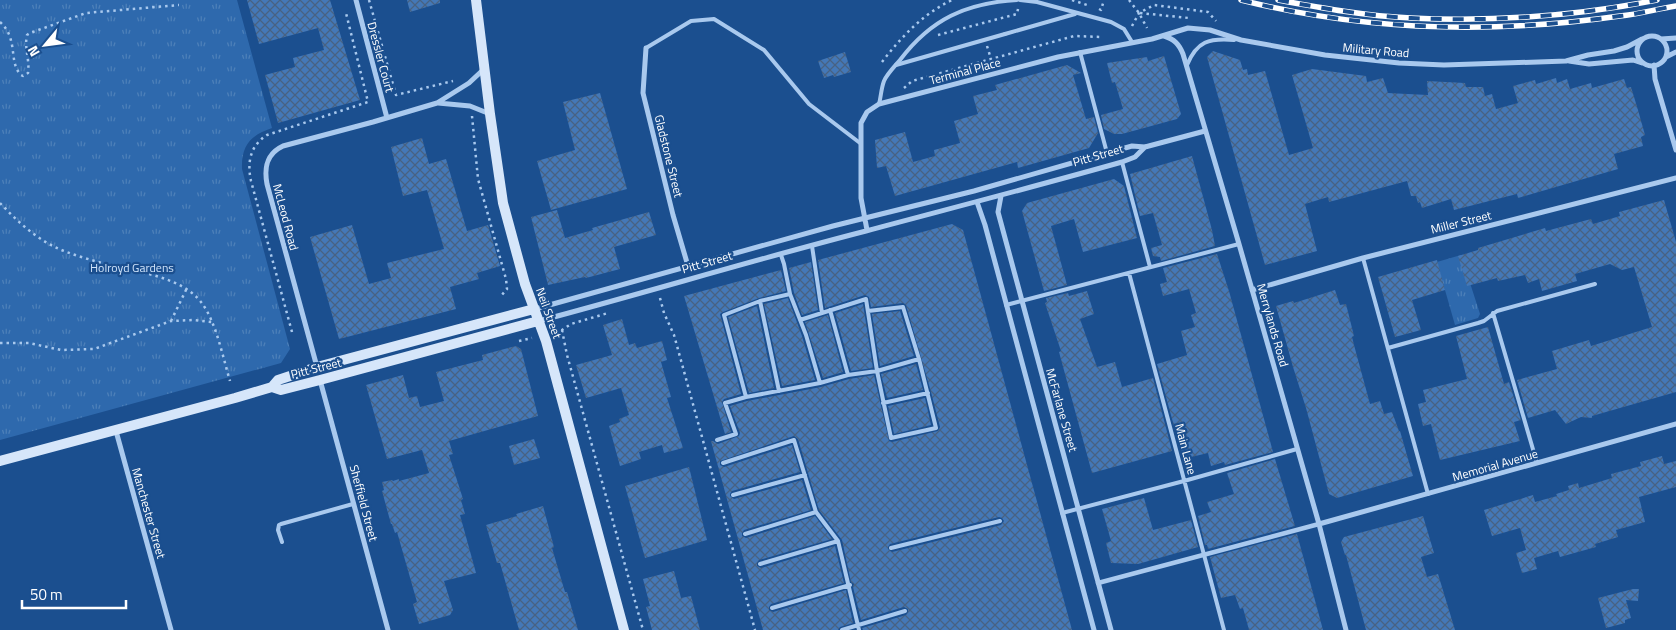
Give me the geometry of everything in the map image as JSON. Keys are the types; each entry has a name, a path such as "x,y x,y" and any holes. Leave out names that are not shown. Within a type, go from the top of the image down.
{"main road":[{"name":"Neil Street","path":"476,0 503,203 525,284 546,341 624,630"},
{"name":"Pitt Street","path":"272,387 278,380 317,367 534,309"},
{"name":"Pitt Street","path":"0,461 272,387 281,390 538,321"}],"street":[{"name":"Dressler Court","path":"356,0 387,118"},
{"name":"Terminal Place","path":"867,230 861,198 860,142 861,123 867,112 880,104 1080,52 1163,36 1188,28"},
{"name":"Military Road","path":"1188,28 1210,30 1241,40 1325,55 1444,66 1566,60 1614,51 1642,39"},
{"name":"Merrylands Road","path":"1163,36 1171,38 1179,44 1187,65 1319,524 1346,630"},
{"path":"1676,38 1661,39 1652,36 1642,39 1637,47 1637,52 1643,63 1654,65 1659,64 1666,57 1676,52"},
{"path":"1661,39 1666,47 1666,57"},
{"name":"Gladstone Street","path":"646,48 643,93 673,215 688,266"},
{"name":"Military Road","path":"1566,60 1588,64 1633,60 1643,63"},
{"path":"1654,65 1655,79 1676,150"},
{"name":"McLeod Road","path":"317,367 267,184 265,175 268,159 276,149 283,146 437,103 469,83 485,68"},
{"name":"McLeod Road","path":"437,103 470,106 490,114"},
{"name":"Pitt Street","path":"534,309 864,218 974,192 1107,152 1132,146 1145,147 1205,130"},
{"name":"Pitt Street","path":"538,321 1122,162 1135,157 1145,147"},
{"name":"Miller Street","path":"1252,290 1363,258 1676,178"},
{"name":"McFarlane Street","path":"1001,196 998,212 1111,630"},
{"name":"McFarlane Street","path":"977,202 985,225 1094,630"},
{"name":"Sheffield Street","path":"320,380 388,630"},
{"name":"Memorial Avenue","path":"1319,524 1676,424"},
{"name":"Manchester Street","path":"115,430 171,630"},
{"path":"1098,582 1319,524"}],"lane":[{"path":"880,104 884,80 910,46 947,16 983,4 1018,0 1037,2 1118,25 1132,42"},
{"path":"896,65 1077,13"},
{"path":"646,48 691,22 714,19 764,50 809,104 860,142"},
{"path":"1187,65 1192,54 1204,42 1220,39 1241,40"},
{"path":"1080,52 1107,152"},
{"path":"1122,162 1150,267"},
{"path":"1006,305 1240,244"},
{"path":"812,246 822,313"},
{"path":"780,255 784,264 790,294 820,383"},
{"path":"1363,258 1428,494"},
{"name":"Main Lane","path":"1129,273 1224,630"},
{"path":"1388,348 1484,321 1493,313 1595,284"},
{"path":"746,397 724,315 760,301 790,294"},
{"path":"800,320 866,299 877,371 891,438 936,428 903,307 868,311"},
{"path":"760,301 779,391"},
{"path":"830,310 848,376"},
{"path":"1493,313 1537,463"},
{"path":"716,440 736,434 725,403 746,397 877,371 919,360"},
{"path":"883,403 928,393"},
{"path":"723,463 794,440 816,512 838,541 859,628"},
{"path":"1062,513 1297,449"},
{"path":"733,496 805,474"},
{"path":"282,542 278,527 281,524 353,504"},
{"path":"745,534 816,512"},
{"path":"891,548 1000,521"},
{"path":"760,564 838,541"},
{"path":"772,608 850,585"},
{"path":"842,630 859,628 905,611"}],"path":[{"path":"369,0 396,96 460,79"},
{"path":"882,62 913,26 952,0"},
{"path":"1101,10 1104,0"},
{"path":"1129,0 1139,12 1147,28"},
{"path":"1132,26 1139,12 1154,4 1208,12 1217,22"},
{"path":"0,22 5,27 13,44 16,69 24,76 28,73 29,66 26,40 27,35 30,33 86,13 179,5"},
{"path":"937,36 1017,14 1018,7"},
{"path":"1139,12 1184,17"},
{"path":"292,332 249,172 249,164 255,146 267,135 368,102 346,13"},
{"path":"902,89 912,81 1074,36 1101,37"},
{"path":"471,113 478,179 506,279 507,289 501,296"},
{"path":"0,203 39,238 62,250 90,260 166,278 195,295 202,302 212,322 230,381"},
{"path":"171,322 186,290"},
{"path":"652,300 660,298 664,313 674,335 755,630"},
{"name":"Neil Street","path":"616,311 571,324 562,330 567,355 643,630"},
{"path":"0,343 30,342 61,350 94,349 171,322 193,320 212,322"}],"green space":[{"name":"Holroyd Gardens","path":"0,0 237,0 272,128 258,134 249,142 243,153 242,169 290,349 281,363 0,440"},
{"path":"1461,255 1480,314 1478,318 1455,325 1437,262"}],"building":[{"path":"247,0 330,0 360,100 278,123 265,75 295,67 293,58 324,50 318,28 259,44"},
{"path":"407,0 440,0 440,3 410,12"},
{"path":"1213,51 1240,60 1243,70 1247,69 1248,75 1265,71 1289,155 1313,148 1292,75 1312,69 1366,76 1367,82 1383,78 1388,93 1428,95 1427,81 1465,83 1466,87 1483,87 1485,96 1492,94 1496,109 1518,103 1513,86 1535,80 1536,84 1556,78 1557,83 1567,79 1570,89 1591,83 1592,88 1624,79 1627,88 1631,87 1638,110 1645,135 1641,137 1643,146 1614,154 1618,169 1518,198 1517,194 1454,210 1451,199 1422,208 1416,196 1411,196 1407,181 1329,202 1328,197 1305,204 1317,251 1265,265 1207,57"},
{"path":"845,52 851,72 824,78 818,61"},
{"path":"1164,56 1181,114 1177,119 1122,134 1114,134 1104,129 1101,115 1123,109 1115,82 1112,83 1107,63 1147,57 1148,61"},
{"path":"1067,65 1081,73 1073,75 1086,119 1094,117 1098,133 1089,148 1018,168 1017,162 895,196 886,166 877,168 875,140 905,132 913,162 935,156 934,150 960,143 954,121 978,114 973,96 997,90 995,85"},
{"path":"600,93 627,189 551,210 537,161 575,150 563,102"},
{"path":"422,138 429,164 446,159 467,231 488,225 500,266 477,273 479,279 450,287 456,309 339,339 310,237 352,225 369,284 391,278 387,263 444,249 427,190 403,196 391,147"},
{"path":"1192,156 1215,246 1161,261 1160,257 1153,256 1151,248 1162,245 1153,213 1140,216 1130,174"},
{"path":"1114,179 1124,186 1137,238 1083,252 1074,219 1051,226 1067,285 1044,291 1022,211 1027,203"},
{"path":"1664,200 1676,242 1676,392 1592,416 1592,418 1581,417 1566,424 1555,410 1528,418 1517,380 1557,369 1552,351 1589,340 1591,346 1652,327 1634,267 1622,270 1610,264 1575,274 1577,281 1542,291 1539,279 1528,283 1525,275 1498,281 1497,278 1467,286 1458,256 1545,228 1546,231 1591,219 1593,224 1620,216 1619,212"},
{"path":"557,210 565,238 593,230 592,228 649,212 656,235 614,247 620,269 548,285 531,217"},
{"path":"952,224 963,230 1072,630 863,630 862,628 906,615 908,609 904,607 861,620 853,587 854,584 851,582 842,540 819,510 798,439 794,436 720,461 720,465 724,467 792,445 800,472 732,491 730,496 734,499 802,480 811,510 744,530 742,536 746,538 815,516 832,539 759,560 757,566 761,568 835,546 844,583 771,604 769,610 773,612 846,590 853,623 840,627 838,630 763,630 711,441 718,444 739,436 740,433 730,406 874,375 889,441 892,442 938,431 940,427 906,305 903,303 871,307 869,297 865,295 825,308 818,260","holes":["999,517 1004,521 1001,525 892,552 888,549 890,544"]},
{"path":"1217,254 1273,452 1225,465 1224,462 1211,466 1208,453 1183,459 1157,364 1187,355 1181,331 1195,327 1191,315 1196,313 1189,289 1163,296 1160,284 1167,282 1163,268"},
{"path":"1437,260 1445,290 1412,300 1421,330 1395,337 1378,277"},
{"path":"811,262 818,310 802,315 794,293 789,268"},
{"path":"781,270 786,291 759,298 720,314 741,394 724,399 722,402 731,432 725,434 684,296"},
{"path":"1335,290 1340,305 1346,304 1354,336 1352,337 1370,404 1380,401 1384,414 1392,412 1400,431 1413,476 1337,498 1329,494 1276,306 1293,301 1294,303"},
{"path":"1087,291 1094,314 1080,319 1097,367 1115,362 1122,387 1153,378 1172,451 1092,473 1059,352 1061,351 1045,303 1047,302 1046,298 1068,293 1069,296"},
{"path":"788,298 815,380 782,386 764,304"},
{"path":"863,304 873,368 851,371 835,313"},
{"path":"757,306 774,388 749,393 728,317"},
{"path":"900,311 914,356 880,366 872,314"},
{"path":"828,315 843,372 823,378 805,322"},
{"path":"622,319 629,345 635,343 637,348 662,341 667,360 661,362 671,397 667,398 683,448 664,453 662,445 639,452 641,459 620,466 609,426 620,422 619,419 629,415 621,388 586,398 576,365 612,355 603,325"},
{"path":"1488,327 1504,384 1509,382 1521,420 1514,422 1520,441 1440,460 1431,424 1423,426 1418,404 1426,402 1423,390 1467,379 1456,336"},
{"path":"516,346 521,349 538,416 449,441 453,454 449,455 463,499 461,500 465,514 460,515 476,573 444,581 453,610 450,615 419,624 413,604 417,602 397,532 395,533 391,524 382,491 384,490 382,482 399,479 399,481 429,473 422,450 387,459 366,385 403,375 409,398 417,396 420,407 444,401 436,372 483,360 482,355"},
{"path":"916,364 923,390 887,398 881,374"},
{"path":"925,398 931,425 894,434 888,406"},
{"path":"534,439 540,458 514,465 509,446"},
{"path":"1662,456 1664,464 1676,461 1676,487 1639,497 1645,522 1616,530 1618,537 1595,544 1596,547 1560,557 1558,551 1534,558 1537,569 1522,573 1516,553 1526,550 1520,528 1492,536 1484,510 1533,495 1535,502 1557,496 1556,494 1569,490 1568,486 1578,483 1579,488 1612,478 1611,474 1641,466 1640,462"},
{"path":"1275,459 1295,526 1208,549 1207,545 1205,545 1198,516 1211,512 1207,502 1234,494 1227,473"},
{"path":"689,467 707,540 645,558 625,486"},
{"path":"1144,498 1153,530 1191,520 1198,547 1138,564 1111,563 1106,543 1111,541 1102,509"},
{"path":"543,506 554,547 552,548 578,630 519,630 500,563 497,563 486,525"},
{"path":"1423,516 1434,553 1421,557 1427,577 1438,574 1455,630 1366,630 1341,542 1344,537"},
{"path":"1297,534 1323,630 1249,630 1243,608 1240,609 1235,595 1221,598 1210,557"},
{"path":"674,571 681,598 691,596 700,630 652,630 646,607 650,606 643,579"},
{"path":"1639,589 1638,601 1626,600 1631,618 1625,620 1625,623 1606,628 1598,598"}],"railway":[{"path":"1241,0 1334,18 1429,26 1477,27 1573,22 1676,6"},
{"path":"1278,0 1377,15 1442,19 1504,18 1565,14 1657,0"}]}
